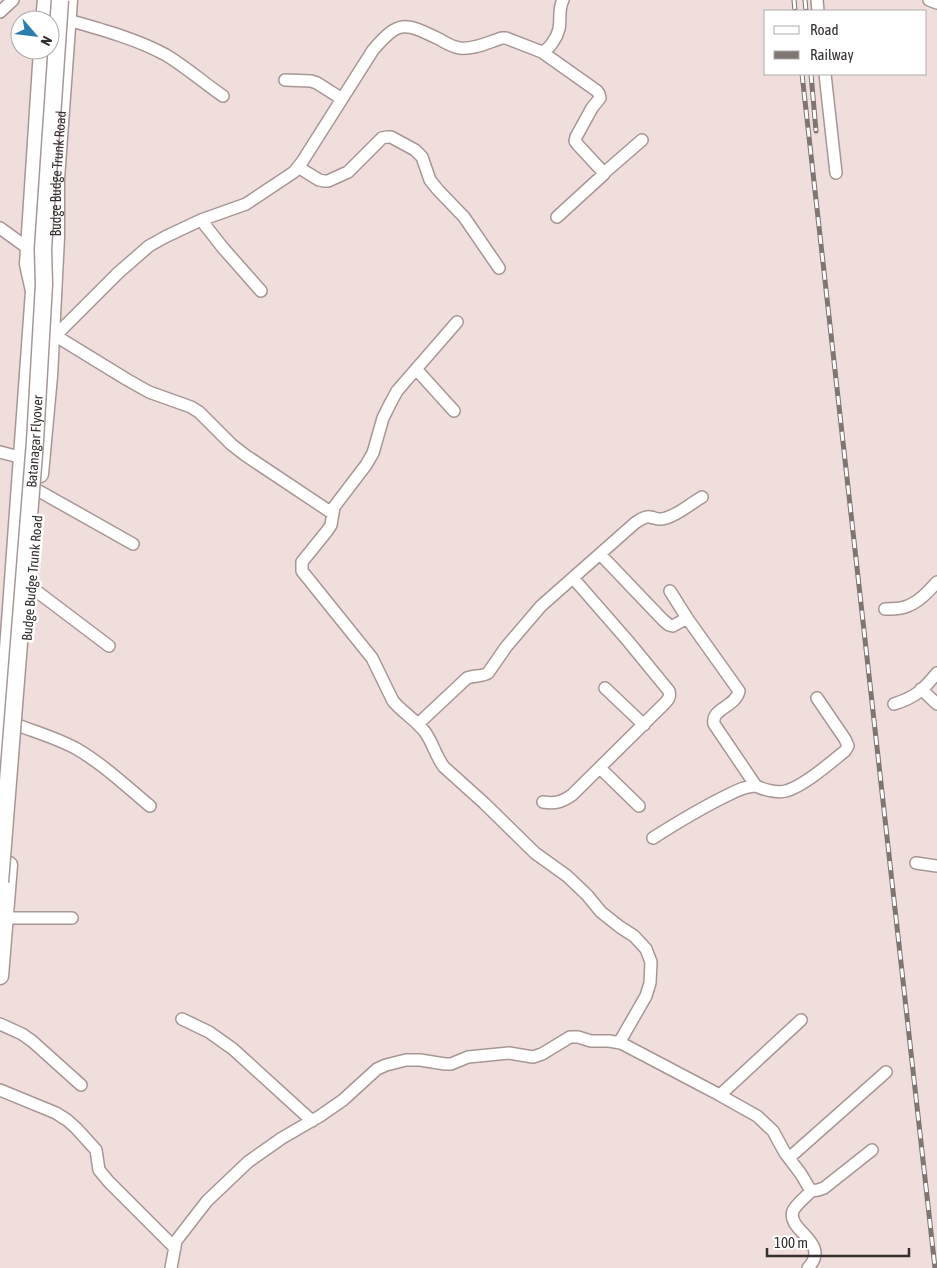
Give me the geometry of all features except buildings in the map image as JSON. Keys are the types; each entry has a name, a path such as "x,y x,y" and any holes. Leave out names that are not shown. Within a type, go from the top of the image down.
{"street":[{"path":"0,12 13,0"},
{"name":"Batanagar Flyover","path":"0,882 35,441 44,284 43,249 60,0"},
{"name":"Budge Budge Trunk Road","path":"0,976 53,334 56,179 69,0"},
{"path":"542,52 549,48 559,31 560,7 563,0"},
{"path":"929,0 937,3"},
{"path":"68,20 107,31 156,50 223,96"},
{"path":"53,334 149,246 165,236 200,220 246,204 294,172 373,50 387,34 399,27 418,29 453,46 462,48 506,38 542,52 597,91 600,98 592,108 575,140 578,146 604,173"},
{"name":"Budge Budge Trunk Road","path":"0,760 32,331 34,291 28,264 41,60"},
{"path":"825,75 836,173"},
{"path":"285,80 317,83 342,99"},
{"path":"298,167 319,180 328,181 348,172 382,138 391,137 414,150 422,158 430,180 464,217 499,268"},
{"path":"557,217 642,140"},
{"path":"200,220 261,291"},
{"path":"0,228 29,250"},
{"path":"457,322 396,392 384,418 376,445 366,465 334,507 331,525 302,562 302,571 372,658 393,701 429,737 444,768 484,803 535,853 567,876 601,912 634,936 646,949 651,962 650,984 646,996 619,1043"},
{"path":"32,331 53,334 149,392 191,407 244,455 332,513"},
{"path":"416,369 454,411"},
{"path":"0,452 23,458"},
{"path":"39,491 133,544"},
{"path":"418,724 467,678 488,673 506,647 541,606 635,523 649,516 658,520 664,519 702,497"},
{"path":"600,554 669,625 674,626 687,618"},
{"path":"543,802 560,802 572,795 670,698 669,691 573,578"},
{"path":"885,609 904,608 910,605 925,595 937,582"},
{"path":"31,587 109,646"},
{"path":"670,590 738,692 735,700 716,714 713,719 714,724 756,786 777,792 792,789 846,752 848,746 845,739 817,698"},
{"path":"894,704 908,699 937,673"},
{"path":"604,688 644,725"},
{"path":"921,689 937,704"},
{"path":"20,726 46,735 76,749 103,767 150,806"},
{"path":"600,768 639,806"},
{"path":"653,838 721,798 744,788 756,786"},
{"path":"916,864 937,866"},
{"path":"4,918 72,918"},
{"path":"182,1019 209,1032 233,1049 312,1120"},
{"path":"720,1095 801,1020"},
{"path":"0,1024 32,1040 82,1085"},
{"path":"171,1268 176,1241 207,1201 248,1162 282,1138 343,1100 376,1069 406,1060 451,1064 468,1057 509,1052 533,1057 542,1054 570,1037 619,1043 757,1116 773,1131 811,1191"},
{"path":"789,1158 886,1072"},
{"path":"0,1090 56,1113 76,1128 96,1150 99,1170 175,1248"},
{"path":"808,1268 815,1256 815,1250 792,1219 794,1208 811,1191 824,1188 872,1150"}],"railway":[{"path":"794,0 795,10"},
{"path":"805,0 806,10"},
{"path":"802,75 935,1268"},
{"path":"811,75 816,131"}]}
